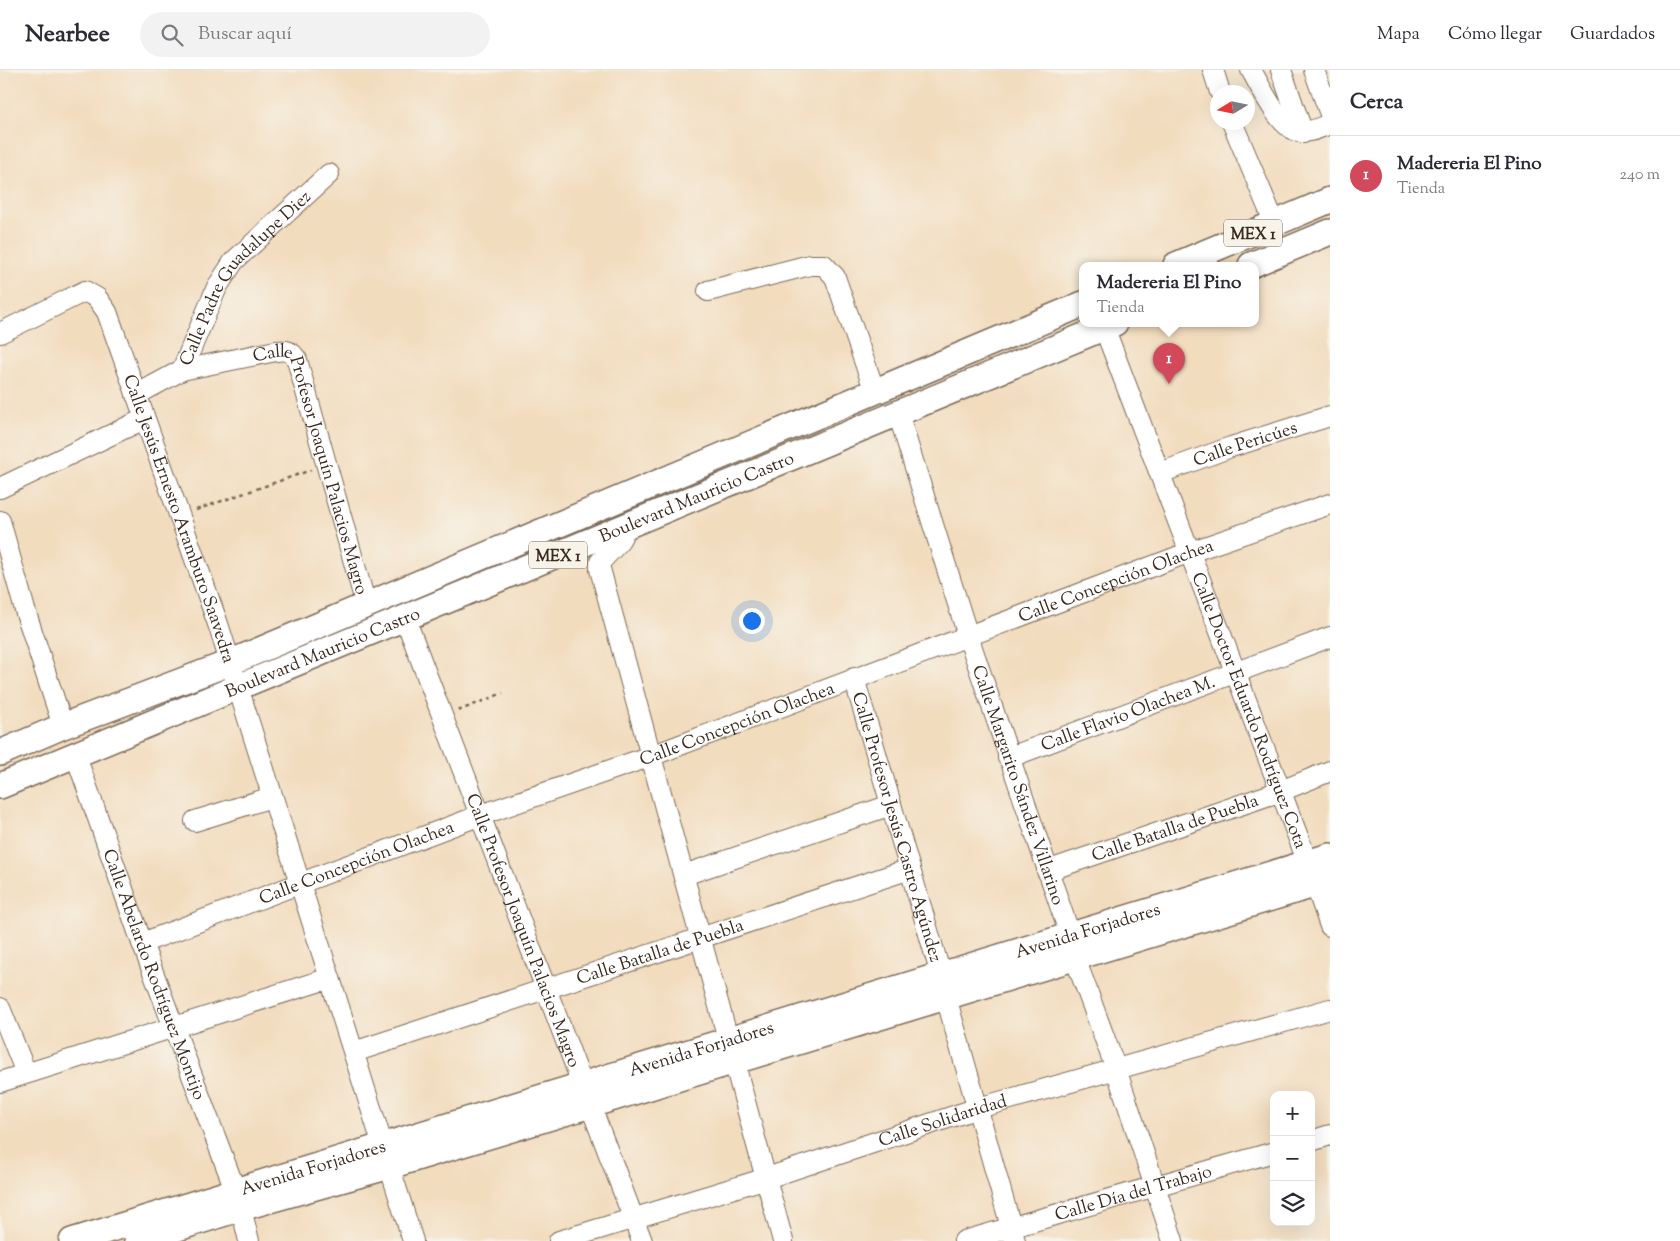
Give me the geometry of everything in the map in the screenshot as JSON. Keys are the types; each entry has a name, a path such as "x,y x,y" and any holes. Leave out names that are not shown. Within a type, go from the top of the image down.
{"main road":[{"name":"MEX 1","path":"1183,262 1330,200"},
{"name":"MEX 1","path":"1258,262 1330,232"},
{"name":"Boulevard Mauricio Castro","path":"0,753 64,726 229,663 1079,306"},
{"name":"Boulevard Mauricio Castro","path":"0,786 627,527 1104,327"},
{"name":"Avenida Forjadores","path":"72,1241 238,1200 387,1157 731,1050 1321,871"},
{"name":"Avenida Forjadores","path":"137,1241 238,1200"}],"street":[{"path":"1212,70 1217,85"},
{"path":"1251,70 1284,124 1303,133 1330,124"},
{"path":"1281,70 1303,133"},
{"path":"1314,70 1330,114"},
{"path":"1235,130 1275,224"},
{"name":"Calle Padre Guadalupe Diez","path":"136,395 182,370 217,287 234,260 329,174"},
{"path":"708,291 810,265 824,265 835,277 875,392"},
{"name":"Calle Jesús Ernesto Aramburo Saavedra","path":"0,333 85,291 97,298 107,312 218,624 414,1241"},
{"name":"Calle Doctor Eduardo Rodríguez Cota","path":"1110,327 1160,473 1281,791 1321,871 1330,926"},
{"name":"Calle Profesor Joaquín Palacios Magro","path":"182,370 276,350 292,352 297,360 366,605"},
{"name":"Calle Margarito Sández Villarino","path":"898,413 1008,758 1116,1069 1173,1241"},
{"name":"Calle Pericúes","path":"1160,473 1231,447 1330,416"},
{"path":"0,488 144,419"},
{"name":"Calle Concepción Olachea","path":"142,943 481,816 651,756 1190,552 1330,504"},
{"path":"0,521 25,610 64,726"},
{"path":"627,527 618,543 600,562 600,569 783,1241"},
{"name":"Calle Profesor Joaquín Palacios Magro","path":"405,618 642,1241"},
{"name":"Calle Flavio Olachea M.","path":"1008,758 1330,637"},
{"name":"Calle Profesor Jesús Castro Agúndez","path":"854,678 944,986 1013,1234"},
{"name":"Calle Abelardo Rodríguez Montijo","path":"76,756 142,943 238,1200 249,1241"},
{"name":"Calle Batalla de Puebla","path":"1047,871 1281,791 1330,771"},
{"path":"195,821 272,797"},
{"path":"684,876 891,805"},
{"name":"Calle Batalla de Puebla","path":"354,1052 910,869"},
{"path":"0,1082 330,978"},
{"path":"0,1008 26,1073"},
{"name":"Calle Solidaridad","path":"559,1241 767,1178 978,1108 1330,1009"},
{"path":"1315,1140 1330,1135"},
{"name":"Calle Día del Trabajo","path":"964,1241 1013,1234 1156,1187 1270,1153"}],"path":[{"path":"180,516 272,482 327,466"},
{"path":"443,717 503,693"}],"place":[{"name":"Madereria El Pino","path":"1169,384"}]}
